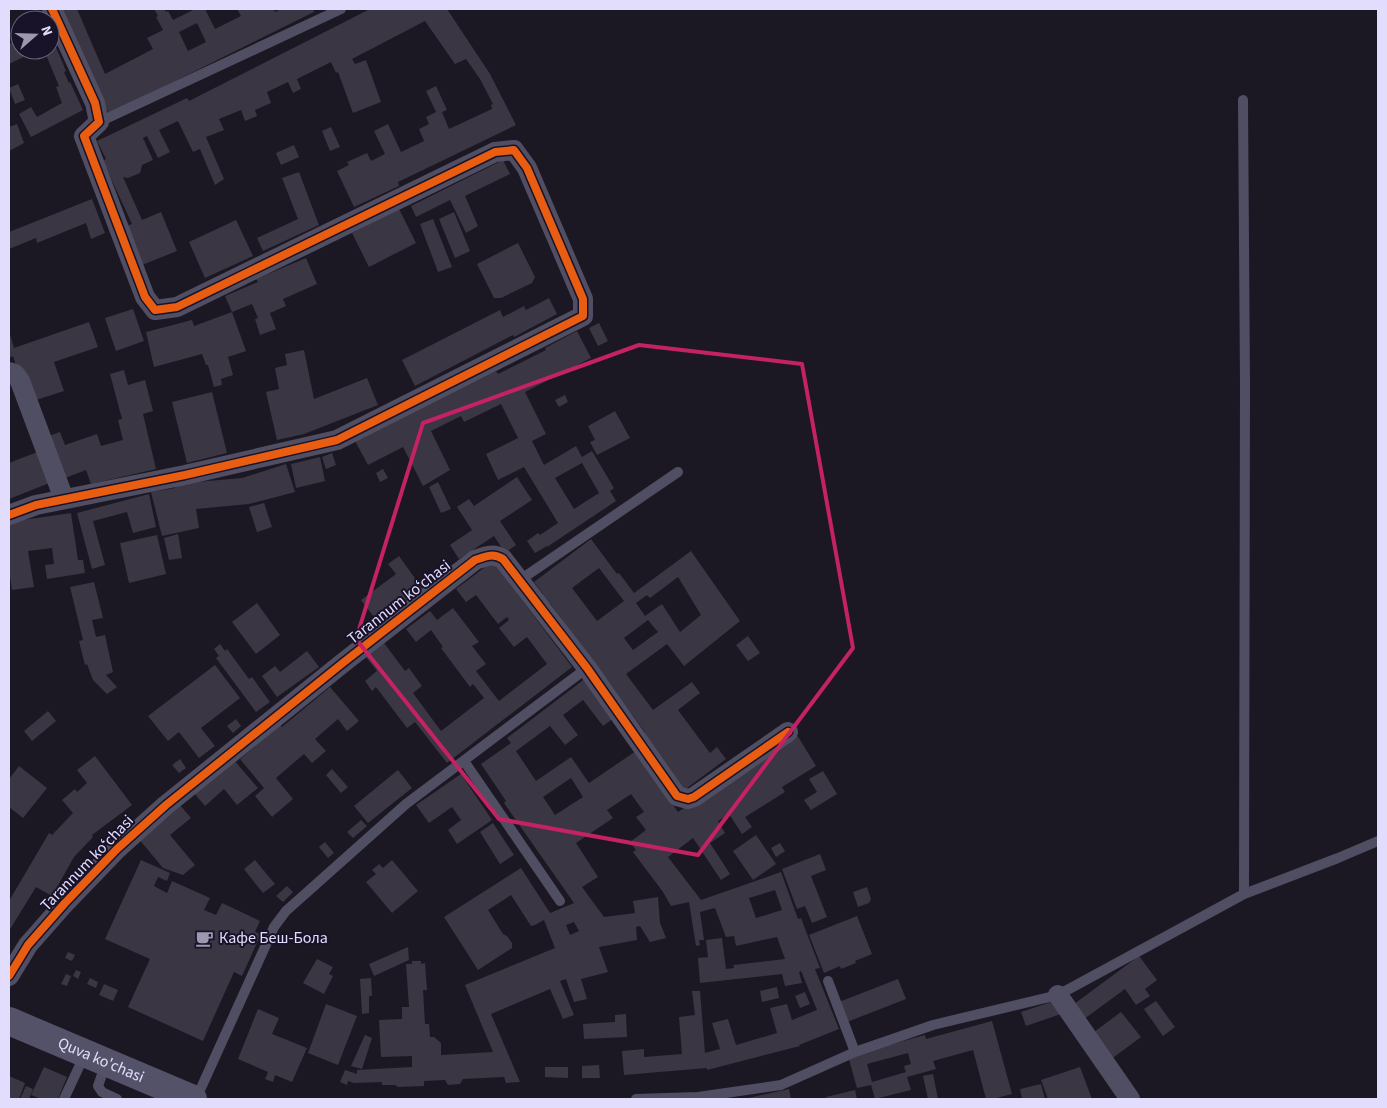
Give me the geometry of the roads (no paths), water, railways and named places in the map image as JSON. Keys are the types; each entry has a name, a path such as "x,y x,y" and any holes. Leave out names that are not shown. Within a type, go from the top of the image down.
{"main road":[{"name":"Quva ko'chasi","path":"9,1021 194,1099"}],"street":[{"path":"9,515 36,505 185,475 337,440 583,316 583,300 527,168 514,150 495,152 177,307 155,310 145,297 84,136 99,122 95,103 52,9"},
{"path":"9,372 15,374 20,381 64,499"},
{"name":"Tarannum koʻchasi","path":"9,976 28,946 65,903 117,849 166,805 475,560 484,556 492,555 504,559 587,668 677,796 683,799 694,797 788,732"},
{"path":"1058,996 1130,1099"}],"lane":[{"path":"99,122 341,9"},
{"path":"1243,100 1246,386 1244,894"},
{"path":"520,580 678,472"},
{"path":"194,1099 274,927 286,911 406,804 587,668"},
{"path":"464,761 560,901"},
{"path":"636,1099 698,1097 781,1085 855,1052 933,1025 1058,996 1244,894 1338,858 1378,840"},
{"path":"828,981 855,1052"},
{"path":"64,1099 96,1058"},
{"path":"96,1058 98,1086 102,1092 118,1099"}],"place":[{"name":"Кафе Беш-Бола","path":"205,938"}]}
